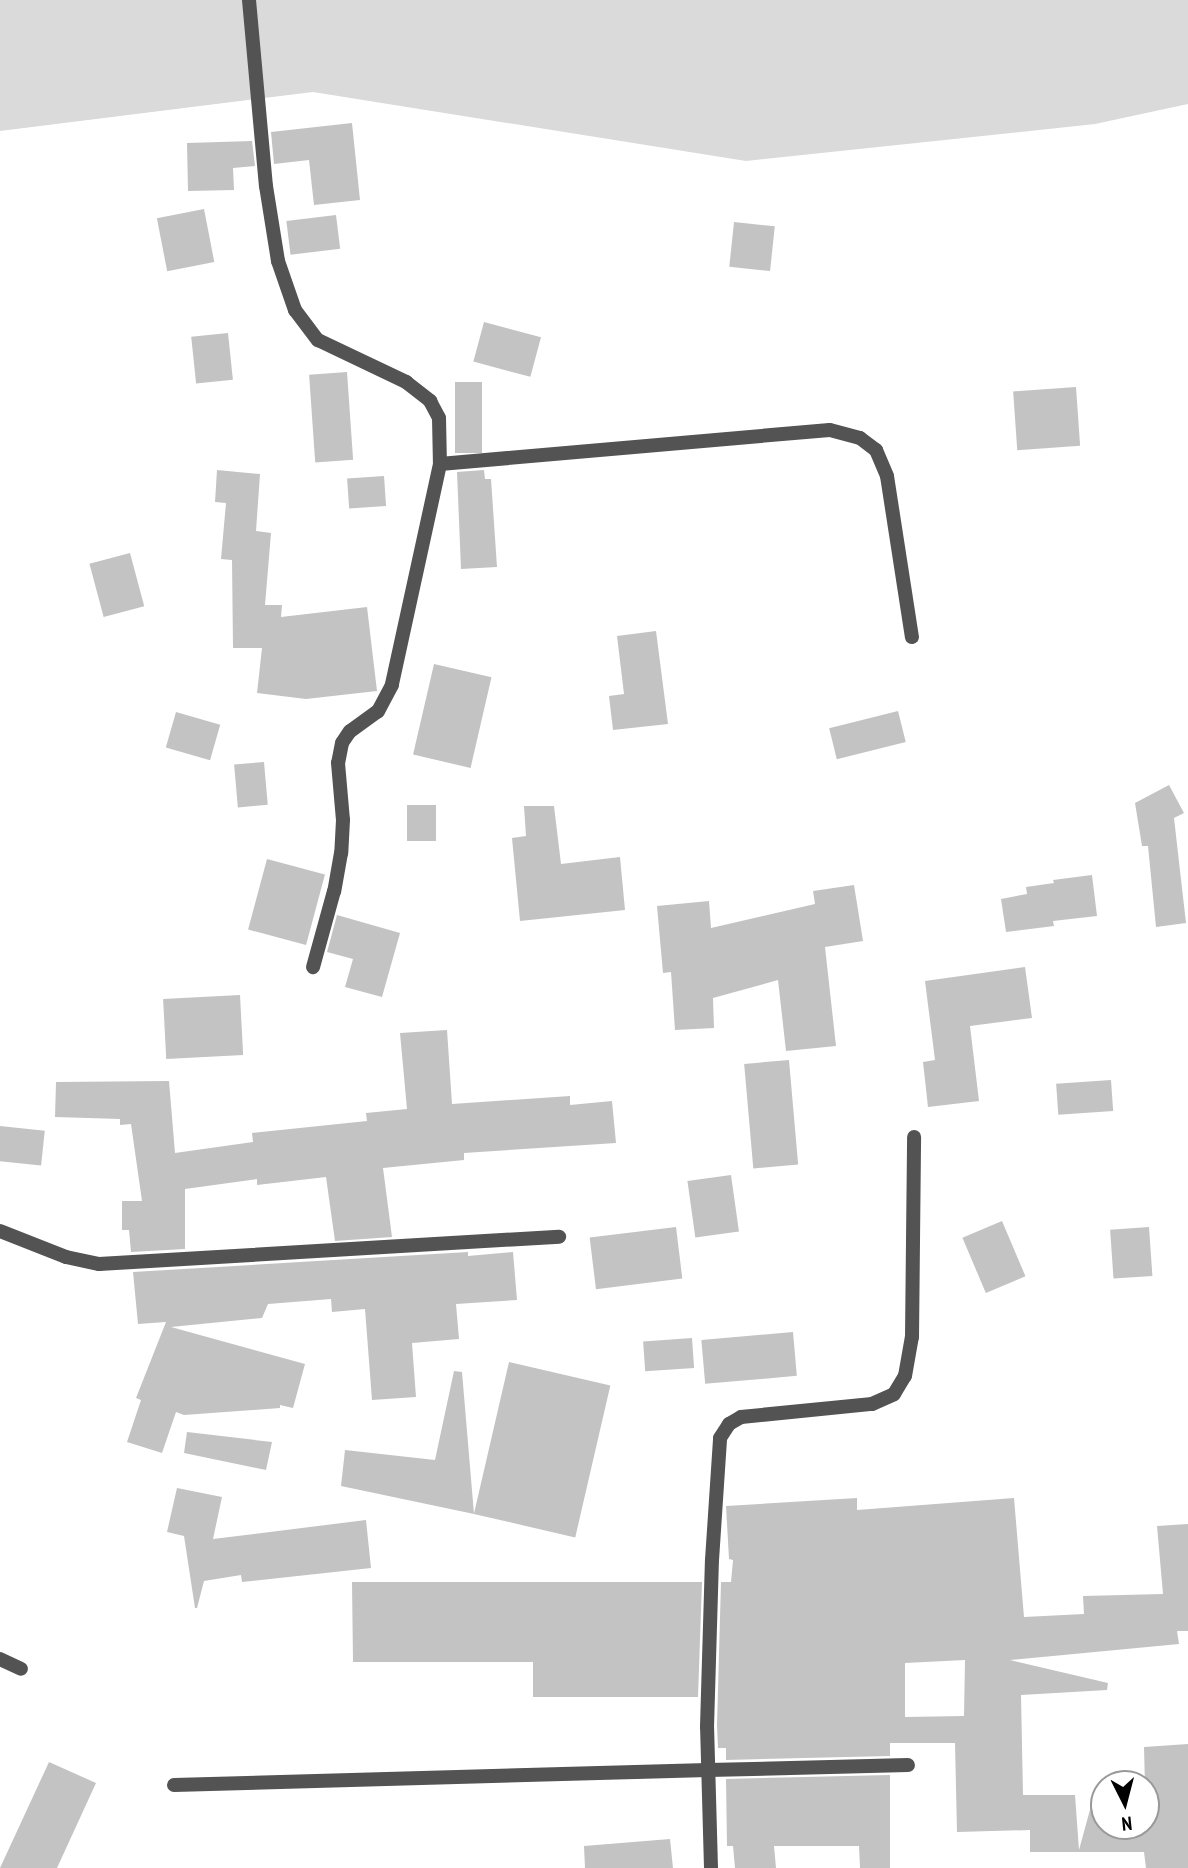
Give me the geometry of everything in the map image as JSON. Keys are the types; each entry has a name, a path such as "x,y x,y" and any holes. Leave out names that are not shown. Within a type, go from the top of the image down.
{"street":[{"path":"249,0 265,186 278,261 295,310 318,340 406,382 430,401 439,418 440,464 392,685 378,711 350,731 342,743 338,763 343,820 341,853 334,891 313,967"},
{"path":"440,464 830,430 860,438 876,450 887,476 912,637"},
{"path":"711,1868 708,1770 712,1560 720,1438 729,1424 741,1417 872,1404 894,1394 905,1376 912,1337 914,1137"},
{"path":"0,1231 48,1251 99,1264 559,1237"},
{"path":"0,1659 22,1670"},
{"path":"174,1785 908,1765"}],"shaded area":[{"path":"0,0 1188,0 1188,104 1095,124 746,161 313,92 0,131"}],"building":[{"path":"352,123 360,200 314,205 309,160 274,164 271,132"},
{"path":"252,141 255,166 233,168 234,190 188,191 187,143"},
{"path":"204,209 214,262 167,271 157,218"},
{"path":"336,215 340,249 291,255 286,221"},
{"path":"734,222 775,226 770,271 729,267"},
{"path":"484,322 541,337 530,377 473,362"},
{"path":"228,333 233,380 196,384 191,337"},
{"path":"347,372 353,460 315,462 309,375"},
{"path":"455,382 482,382 482,453 455,453"},
{"path":"1076,387 1080,446 1017,450 1013,391"},
{"path":"217,470 260,474 256,531 271,533 265,605 282,605 281,617 367,607 377,691 306,699 257,693 262,648 233,648 232,560 221,559 226,503 215,502"},
{"path":"484,470 485,479 491,479 497,567 461,569 457,472"},
{"path":"384,476 386,506 349,509 347,479"},
{"path":"130,553 144,606 104,617 89,564"},
{"path":"656,631 668,724 613,730 609,696 624,694 617,636"},
{"path":"434,664 491,677 471,768 413,755"},
{"path":"898,711 906,742 837,759 829,728"},
{"path":"176,712 220,725 210,760 166,748"},
{"path":"264,762 268,805 238,807 234,765"},
{"path":"1169,785 1184,813 1174,818 1186,923 1156,927 1148,846 1142,846 1135,803"},
{"path":"407,805 436,805 436,841 407,841"},
{"path":"524,806 554,806 561,864 620,857 625,910 520,921 512,838 526,836"},
{"path":"267,859 325,875 306,945 248,930"},
{"path":"1092,875 1097,916 1053,921 1054,926 1006,932 1001,899 1027,894 1026,887"},
{"path":"854,885 863,941 825,947 836,1046 786,1051 778,980 713,998 714,1028 675,1030 671,972 663,973 657,906 709,901 711,928 815,904 813,891"},
{"path":"337,915 400,933 382,997 345,987 353,959 327,952"},
{"path":"1025,967 1032,1018 970,1026 979,1101 928,1107 923,1062 935,1060 925,981"},
{"path":"240,995 243,1055 166,1059 163,999"},
{"path":"447,1030 452,1104 570,1096 570,1105 612,1101 616,1143 464,1153 464,1160 383,1168 392,1237 335,1241 326,1177 257,1185 257,1179 185,1189 185,1249 131,1252 129,1230 122,1230 122,1201 142,1201 131,1124 120,1125 120,1119 55,1117 56,1082 169,1081 175,1153 253,1142 252,1133 367,1121 366,1113 407,1109 400,1033"},
{"path":"789,1060 798,1165 753,1169 744,1064"},
{"path":"1111,1080 1113,1111 1058,1115 1056,1084"},
{"path":"0,1126 45,1131 41,1166 0,1161"},
{"path":"731,1175 739,1231 695,1238 687,1181"},
{"path":"1002,1221 1025,1276 986,1293 962,1238"},
{"path":"676,1227 682,1279 596,1289 590,1238"},
{"path":"1149,1227 1152,1276 1114,1279 1110,1230"},
{"path":"468,1252 468,1256 513,1252 517,1300 456,1304 459,1339 412,1343 416,1397 372,1400 365,1309 332,1312 331,1299 268,1304 262,1318 171,1327 305,1364 293,1408 280,1405 280,1408 184,1415 176,1412 162,1453 127,1442 141,1400 136,1398 166,1322 138,1324 133,1272"},
{"path":"793,1332 797,1376 705,1384 701,1340"},
{"path":"692,1338 694,1368 645,1371 643,1341"},
{"path":"509,1362 610,1385 575,1537 474,1514"},
{"path":"454,1371 462,1372 474,1514 341,1486 345,1450 435,1460"},
{"path":"187,1432 272,1442 266,1470 184,1453"},
{"path":"177,1488 222,1497 213,1539 366,1520 371,1568 242,1582 241,1575 204,1581 195,1608 184,1536 167,1532"},
{"path":"857,1498 857,1510 1014,1498 1024,1617 1084,1614 1083,1596 1163,1594 1157,1526 1188,1524 1188,1631 1177,1631 1179,1644 1010,1660 1108,1683 1107,1690 1021,1695 1023,1795 1075,1795 1079,1850 1090,1810 1090,1840 1160,1840 1160,1770 1145,1770 1144,1747 1188,1744 1188,1868 1146,1868 1144,1852 1030,1852 1030,1830 957,1832 955,1743 890,1743 890,1756 726,1760 726,1748 718,1748 717,1725 721,1582 731,1582 733,1560 729,1559 726,1506","holes":["965,1660 964,1716 905,1717 905,1663"]},
{"path":"352,1582 702,1582 698,1697 533,1697 533,1662 353,1662"},
{"path":"49,1762 96,1783 57,1868 0,1868"},
{"path":"890,1775 890,1868 860,1868 859,1846 774,1846 776,1868 735,1868 733,1846 727,1846 726,1779"},
{"path":"670,1839 673,1868 585,1868 584,1846"}]}
